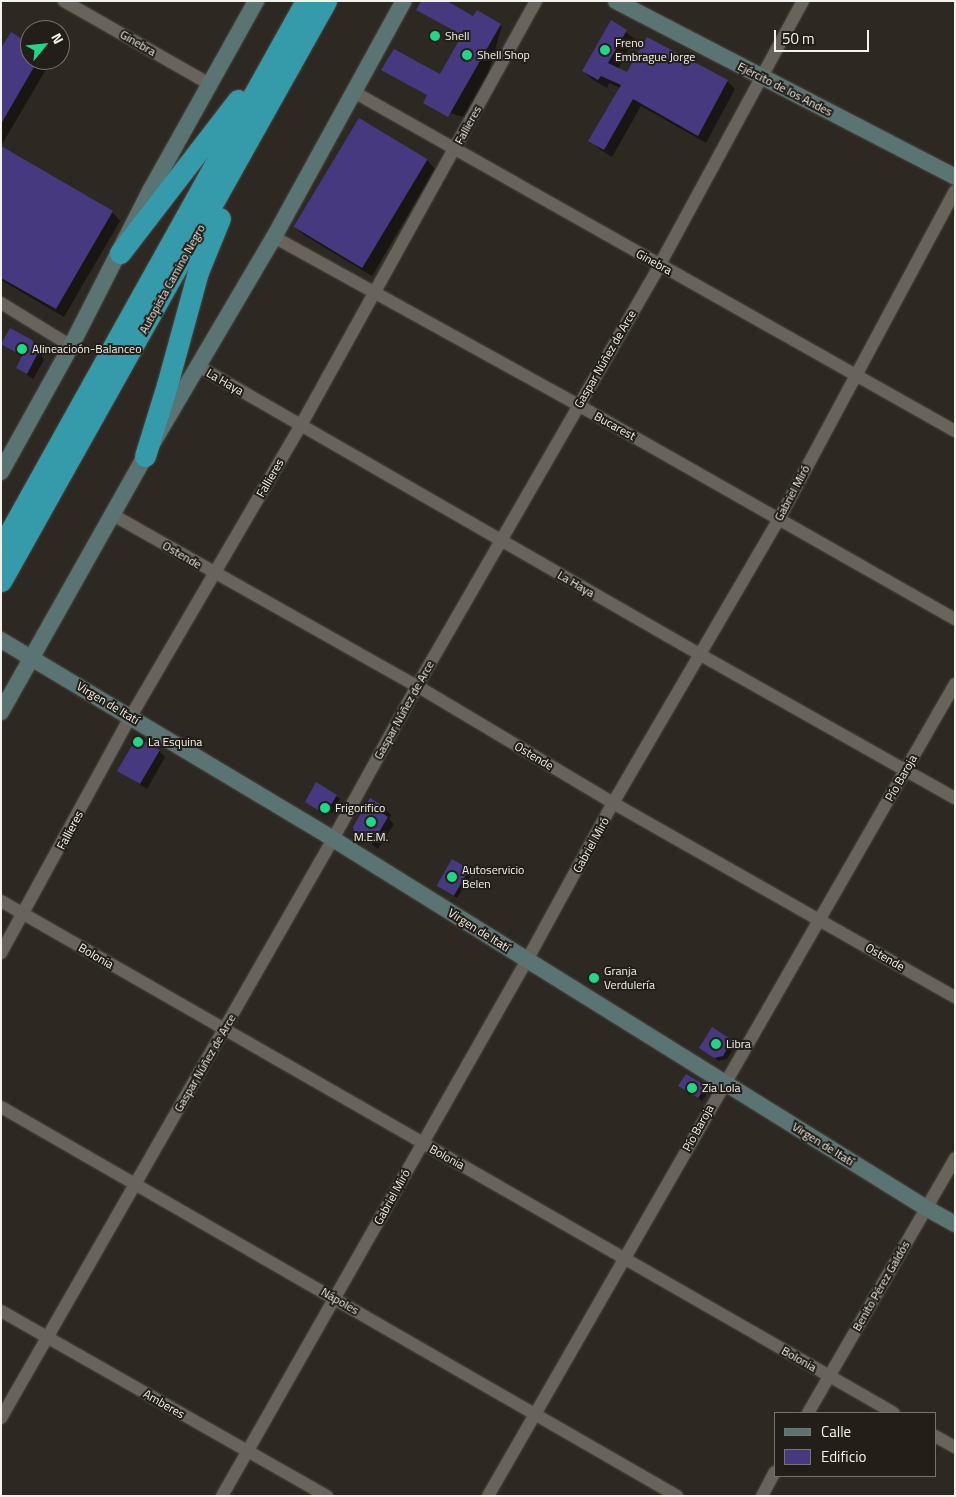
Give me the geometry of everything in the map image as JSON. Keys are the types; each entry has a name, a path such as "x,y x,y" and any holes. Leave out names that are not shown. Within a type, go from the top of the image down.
{"highway":[{"name":"Autopista Camino Negro","path":"1,582 326,1"},
{"name":"Autopista Camino Negro","path":"1,548 305,4"},
{"path":"120,253 216,130 305,4"},
{"path":"145,456 198,272 210,239 277,91"}],"street":[{"name":"Ginebra","path":"64,1 211,85"},
{"path":"1,472 71,346 150,191 211,85 256,1"},
{"path":"1,712 145,456 274,237 404,1"},
{"name":"Fallieres","path":"1,953 24,915 131,716 301,426 536,1"},
{"name":"Ejército de los Andes","path":"616,1 761,78 955,177"},
{"name":"Gaspar Núñez de Arce","path":"1,1418 333,839 500,540 659,266 803,1"},
{"name":"Ginebra","path":"354,92 659,266 856,373 955,431"},
{"name":"Gabriel Miró","path":"222,1496 336,1299 613,803 779,519 955,191"},
{"name":"Bucarest","path":"274,237 578,405 955,619"},
{"path":"1,302 71,346"},
{"name":"La Haya","path":"198,366 699,654 955,798"},
{"name":"Ostende","path":"112,515 214,574 417,686 613,803 955,997"},
{"name":"Virgen de Itatí","path":"1,640 131,716 333,839 724,1083 955,1224"},
{"name":"Pío Baroja","path":"488,1496 955,684"},
{"name":"Bolonia","path":"1,901 892,1412"},
{"name":"Nápoles","path":"1,1108 678,1496"},
{"name":"Benito Pérez Galdós","path":"809,1412 955,1158"},
{"name":"Amberes","path":"1,1311 327,1496"},
{"path":"936,1437 955,1448"},
{"path":"762,1496 774,1474"}],"building":[{"path":"421,1 447,1 473,16 477,10 501,24 448,117 423,103 427,95 381,70 394,49 440,74 462,35 416,10"},
{"path":"611,20 627,30 608,63 627,72 647,37 728,80 698,136 633,99 604,150 588,141 621,85 601,76 598,80 582,71"},
{"path":"11,32 20,38 20,70 32,70 1,124 1,48"},
{"path":"359,118 428,159 362,268 294,227"},
{"path":"1,146 113,211 56,309 1,278"},
{"name":"Alineacioón-Balanceo","path":"10,328 32,340 38,353 27,374 16,368 22,356 1,344"},
{"path":"140,739 160,750 140,784 117,771 134,742"},
{"path":"316,782 337,795 329,808 321,812 305,802"},
{"name":"M.E.M.","path":"370,798 386,808 382,813 388,817 372,844 355,834 353,827"},
{"name":"Autoservicio Belen","path":"452,859 469,869 454,896 436,886"},
{"name":"Libra","path":"712,1027 732,1040 723,1056 714,1058 699,1048"},
{"name":"Zia Lola","path":"686,1074 701,1083 703,1091 698,1098 678,1086"}],"place":[{"name":"Shell","path":"435,36"},
{"name":"Freno Embrague Jorge","path":"605,50"},
{"name":"Shell Shop","path":"467,55"},
{"name":"Alineacioón-Balanceo","path":"22,349"},
{"name":"La Esquina","path":"138,742"},
{"name":"Frigorifico","path":"325,808"},
{"name":"M.E.M.","path":"371,822"},
{"name":"Autoservicio Belen","path":"452,877"},
{"name":"Granja Verdulería","path":"594,978"},
{"name":"Libra","path":"716,1044"},
{"name":"Zia Lola","path":"692,1088"}]}
